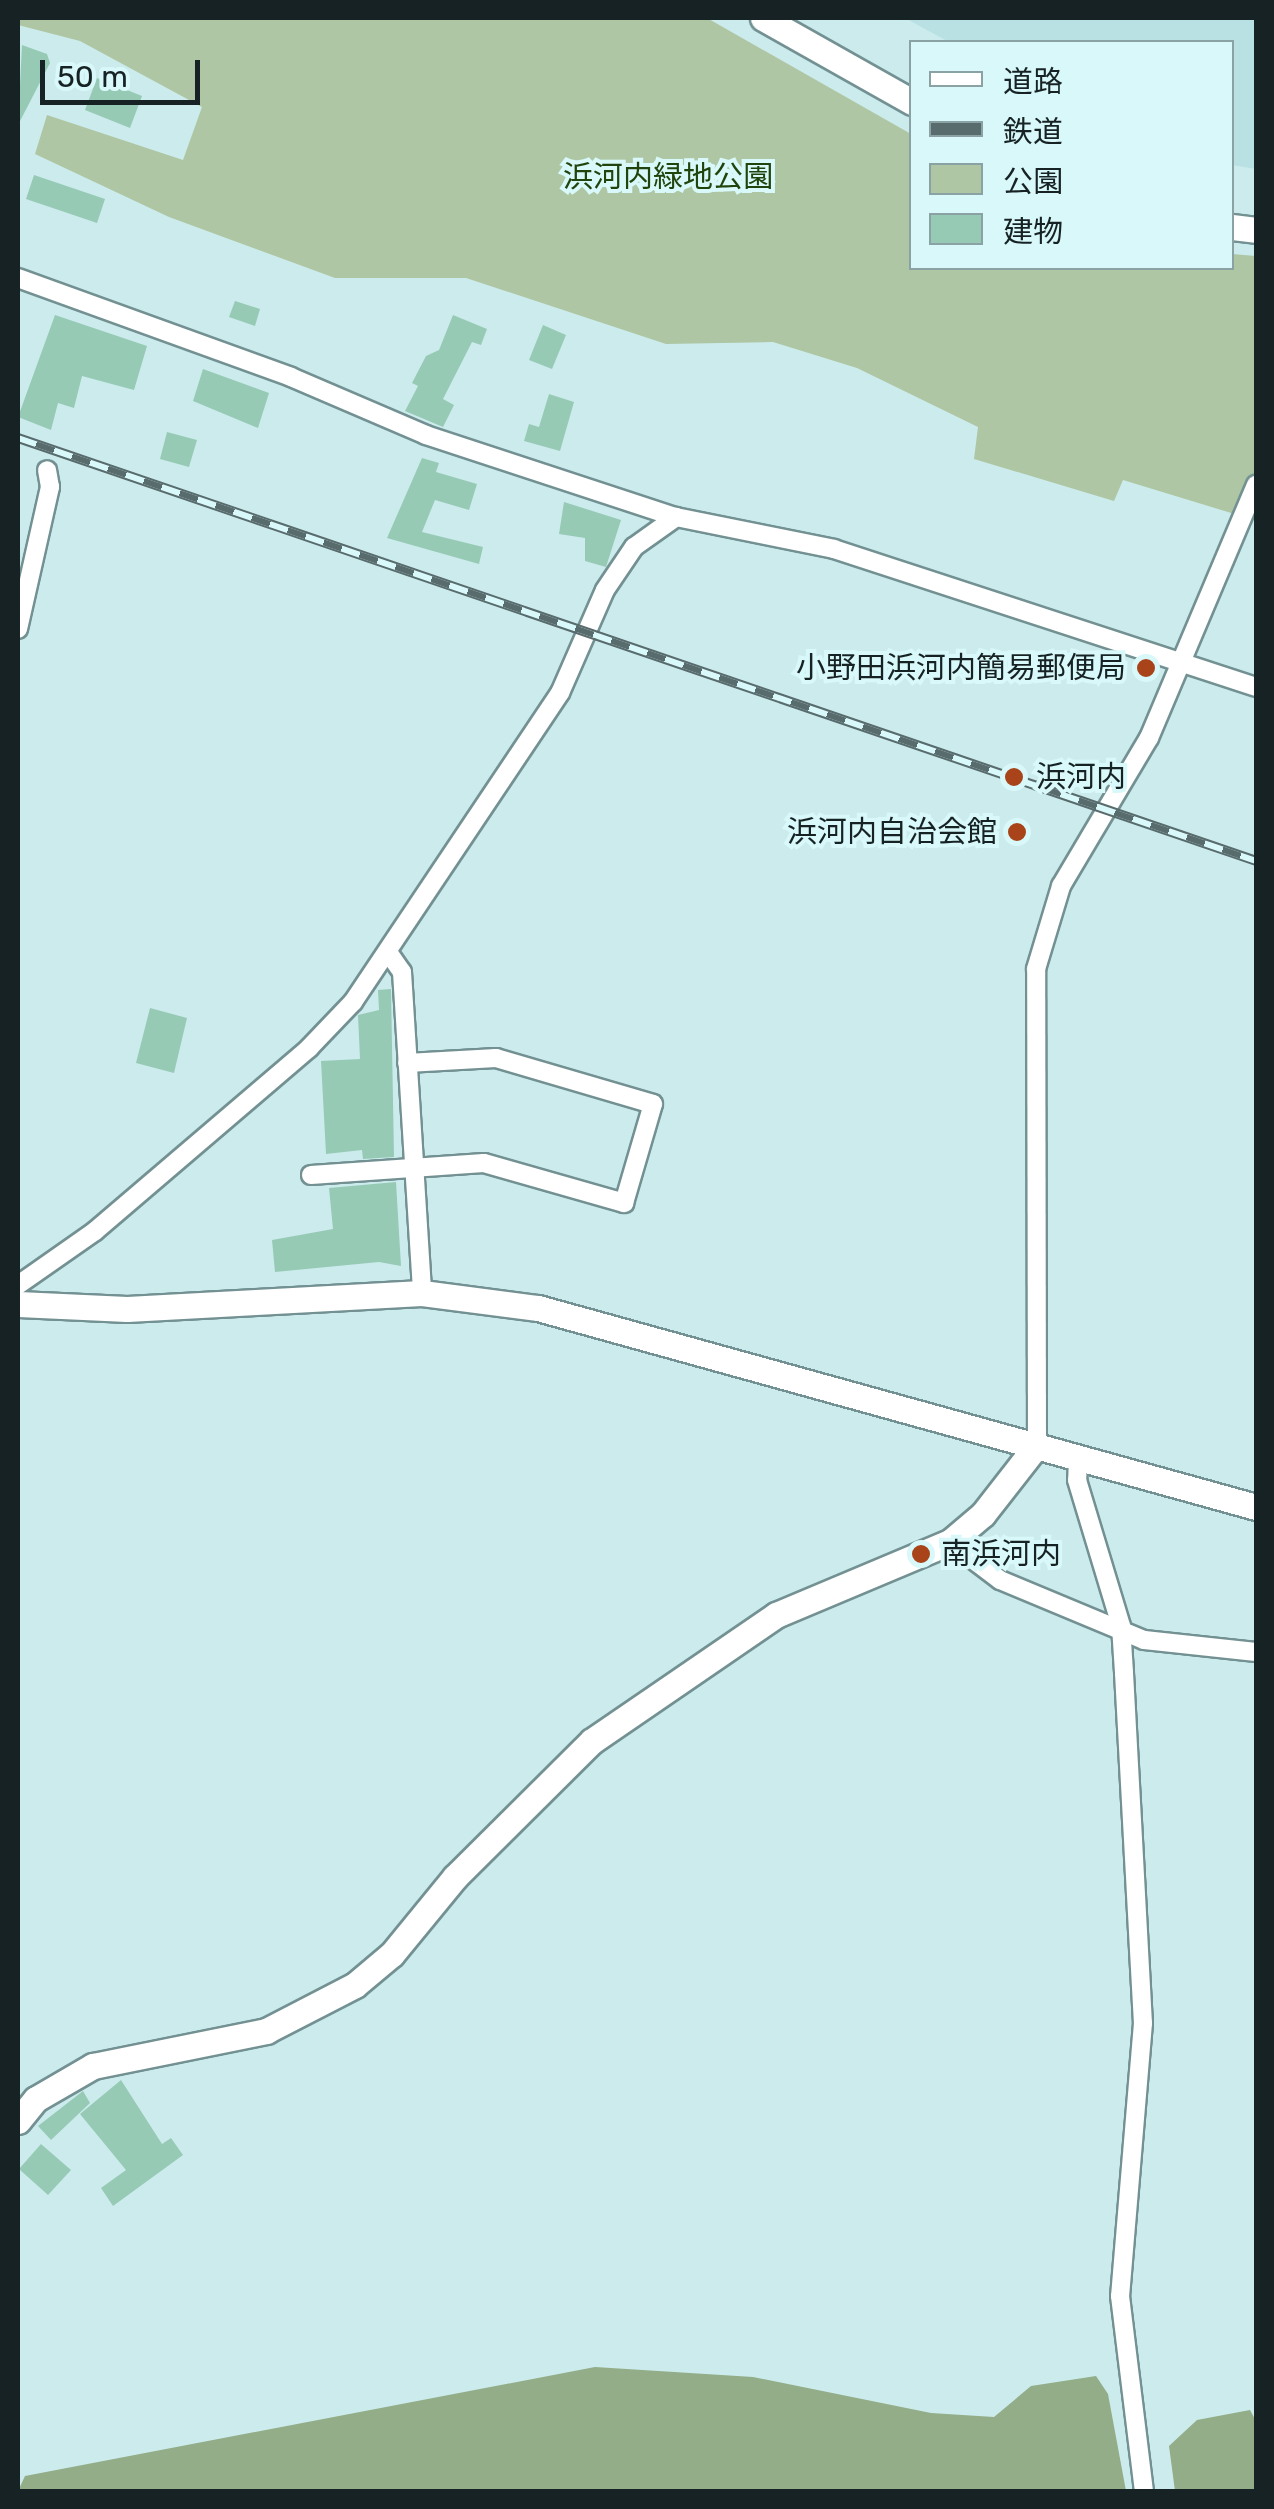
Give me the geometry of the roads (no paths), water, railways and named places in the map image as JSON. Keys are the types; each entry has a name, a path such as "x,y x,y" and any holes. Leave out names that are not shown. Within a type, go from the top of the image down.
{"street":[{"path":"763,18 909,100"},
{"path":"18,278 291,377 426,436 676,518 834,549 1256,687"},
{"path":"18,629 50,487 47,470"},
{"path":"18,2122 36,2099 93,2066 266,2031 356,1985 392,1954 538,1791 652,1695 776,1615 950,1542 983,1514 1037,1445 1036,969 1061,886 1149,738 1256,485"},
{"path":"18,1285 95,1231 309,1048 390,955 418,898 560,692 605,590 634,546 676,518"},
{"path":"390,955 402,972 422,1292"},
{"path":"312,1175 484,1163 624,1203 654,1104 496,1058 407,1063"},
{"path":"18,1304 128,1309 422,1292 602,1322 1256,1507"},
{"path":"1078,1456 1077,1480 1120,1626 1143,2022 1120,2296 1144,2492"},
{"path":"950,1542 1000,1580 1158,1643 1256,1652"}],"railway":[{"path":"18,438 1256,861"}],"place":[{"name":"小野田浜河内簡易郵便局","path":"1146,668"},
{"name":"浜河内","path":"1014,777"},
{"name":"浜河内自治会館","path":"1017,832"},
{"name":"南浜河内","path":"921,1554"}],"park label":[{"name":"浜河内緑地公園","path":"668,177"}]}
